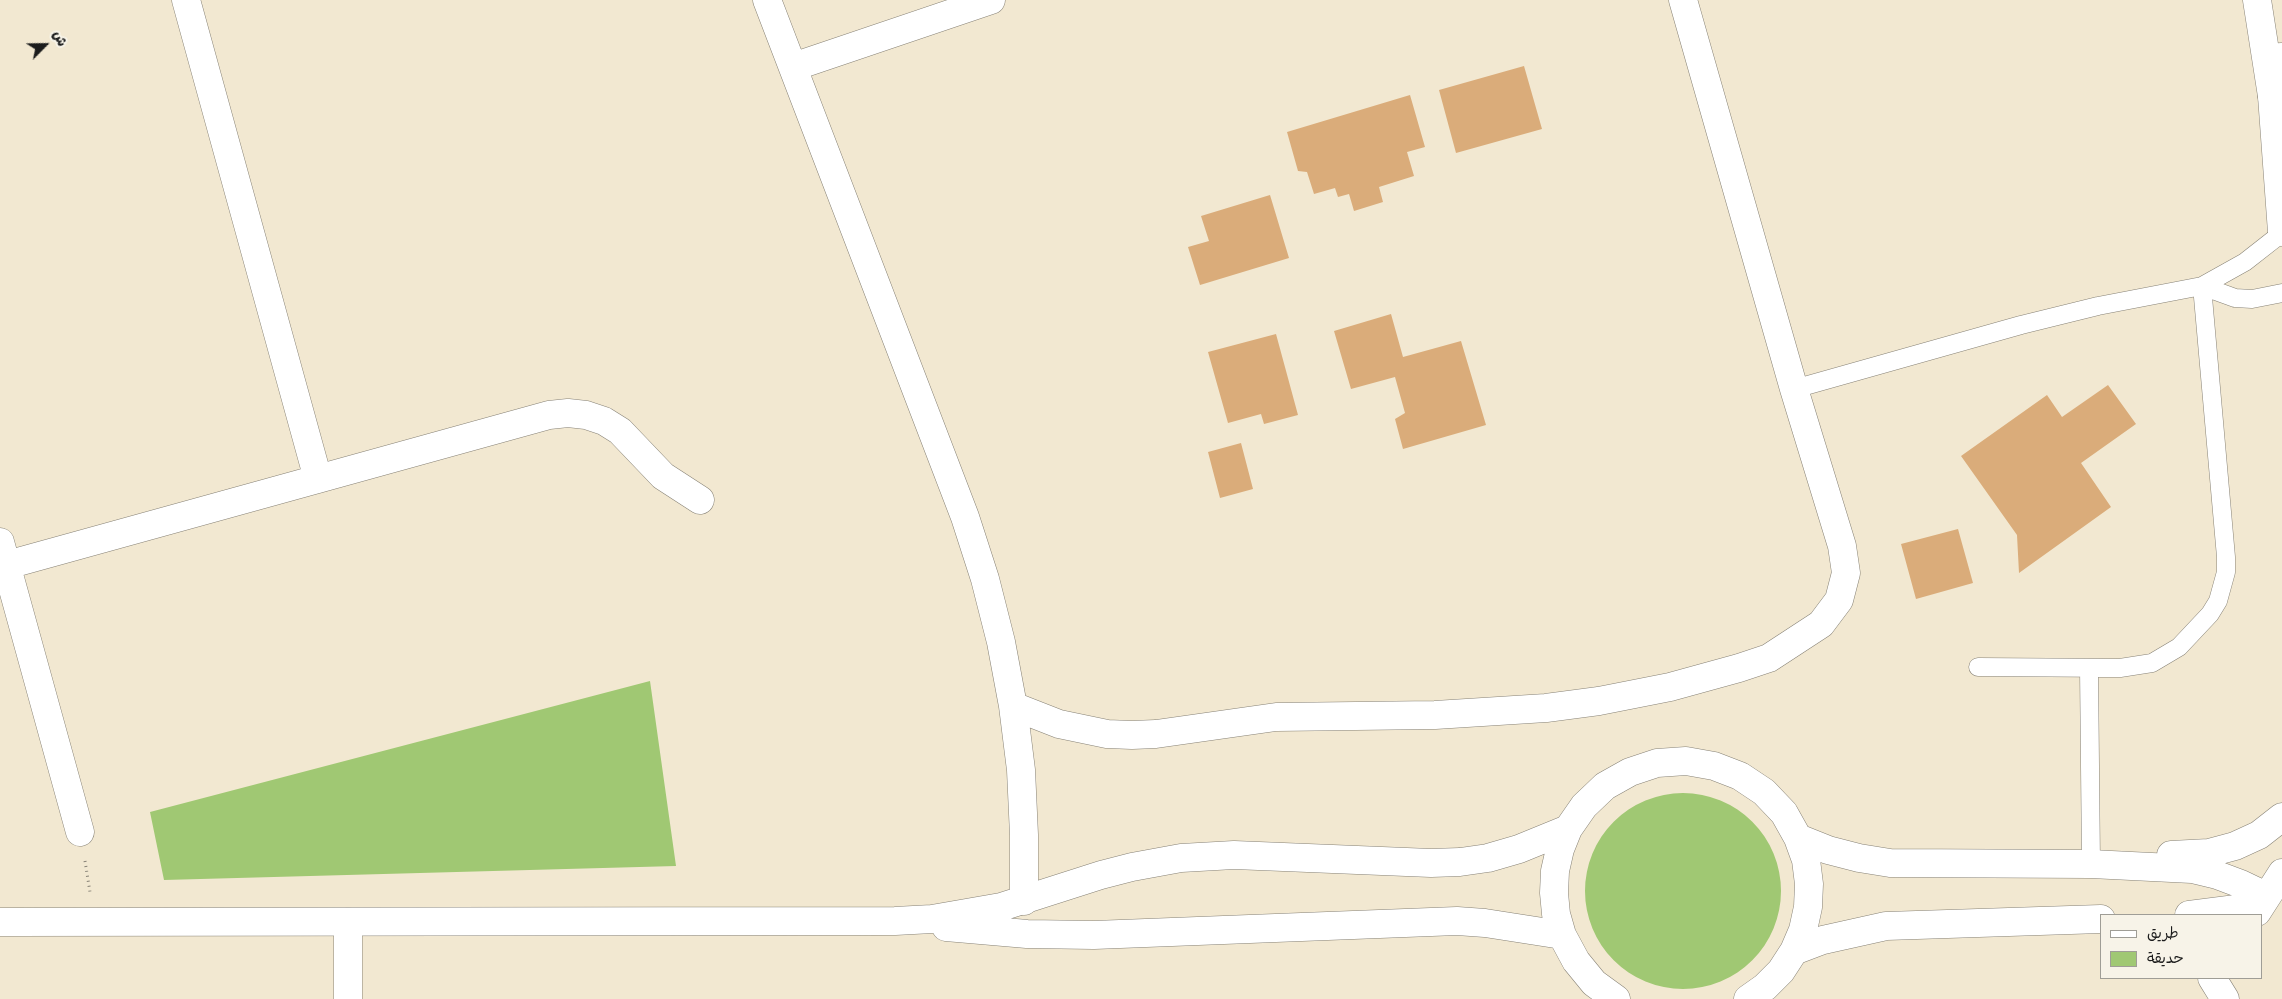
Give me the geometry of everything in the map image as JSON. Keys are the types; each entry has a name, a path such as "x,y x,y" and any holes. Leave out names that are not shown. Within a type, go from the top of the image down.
{"street":[{"path":"186,0 318,479"},
{"path":"767,0 965,517 985,579 1001,642 1013,706 1021,770 1024,835 1024,901"},
{"path":"793,66 991,0"},
{"path":"1013,706 1059,724 1083,730 1115,734 1156,734 1276,717 1435,715 1546,708 1598,701 1670,687 1769,658 1821,624 1839,600 1846,573 1842,546 1794,390 1683,0"},
{"path":"2257,0 2274,58 2282,233"},
{"path":"80,832 3,554 318,479 549,414 568,413 586,415 604,421 620,430 664,476 700,500"},
{"path":"1616,999 1594,983 1576,961 1562,935 1556,914 1554,878 1560,849 1568,829 1584,806 1605,786 1630,772 1657,763 1686,761 1723,769 1740,776 1764,792 1784,813 1798,838 1806,860 1809,884 1808,907 1803,930 1794,952 1781,971 1765,987 1748,999"},
{"path":"2133,866 2159,855 2210,853 2235,846 2258,835 2282,817"},
{"path":"0,922 895,921 969,913 1024,901 1101,875 1181,858 1234,855 1431,863 1460,862 1488,858 1520,849 1568,829"},
{"path":"1798,838 1828,850 1859,858 1890,862 2091,864 2192,869 2217,875 2241,884 2260,906"},
{"path":"2197,914 2260,906 2282,872"},
{"path":"1794,952 1823,940 1886,926 2100,919"},
{"path":"895,921 960,929 1094,936 1457,921 1485,923 1562,935"},
{"path":"348,922 348,999"},
{"path":"2213,979 2225,999"},
{"path":"2234,999 2235,979"}],"lane":[{"path":"1794,390 2020,324 2107,304 2202,286 2245,262 2282,233"},
{"path":"2202,286 2235,298 2252,299 2282,293"},
{"path":"1978,667 2136,667 2152,663 2179,647 2210,614 2223,587 2226,557 2202,286"},
{"path":"2088,668 2091,864"}],"path":[{"path":"80,832 96,922"}],"green space":[{"path":"650,681 676,866 164,880 150,812"},
{"path":"1673,793 1693,793 1721,800 1738,809 1753,821 1765,836 1774,853 1781,881 1781,901 1774,929 1765,946 1753,961 1738,973 1721,982 1693,989 1673,989 1645,982 1628,973 1613,961 1601,946 1592,929 1585,901 1585,881 1592,853 1601,836 1613,821 1628,809 1645,800"}],"building":[{"path":"1524,66 1542,129 1456,153 1439,90"},
{"path":"1410,95 1425,147 1407,152 1414,176 1379,187 1383,202 1354,211 1349,194 1338,197 1335,188 1314,194 1307,172 1298,171 1287,132"},
{"path":"1270,195 1289,258 1200,285 1188,247 1209,241 1201,216"},
{"path":"1391,314 1403,357 1461,341 1486,425 1403,449 1395,419 1405,413 1395,377 1351,389 1334,331"},
{"path":"1276,334 1298,415 1264,424 1261,414 1228,423 1208,352"},
{"path":"2108,385 2136,424 2081,463 2111,507 2019,573 2017,535 1961,456 2047,395 2062,417"},
{"path":"1241,443 1253,489 1220,498 1208,452"},
{"path":"1958,529 1973,583 1916,599 1901,544"}]}
